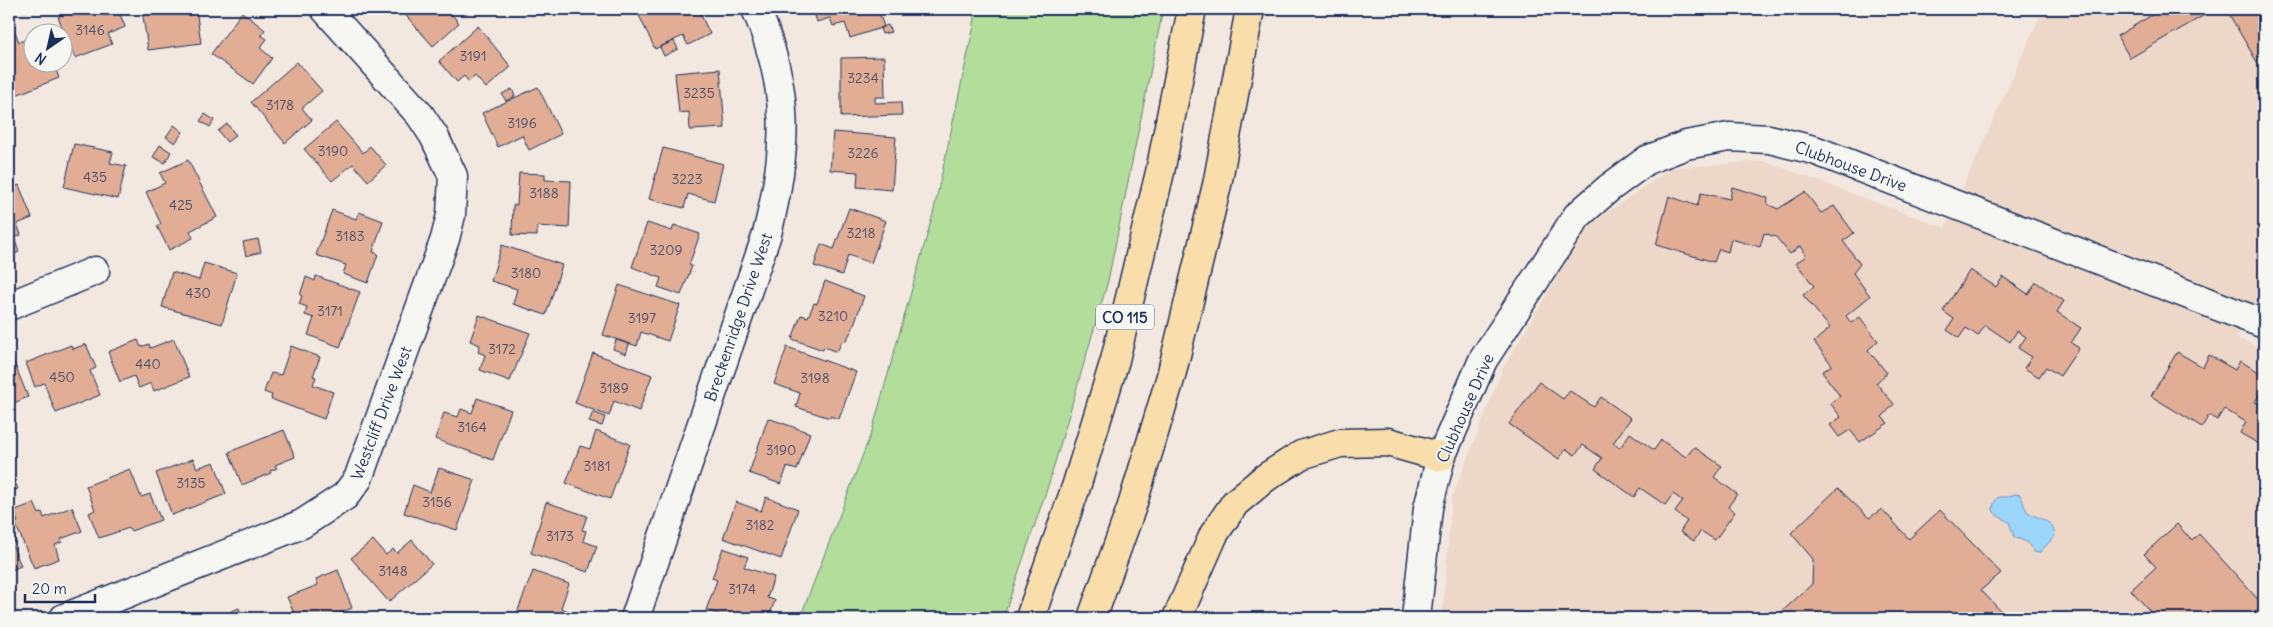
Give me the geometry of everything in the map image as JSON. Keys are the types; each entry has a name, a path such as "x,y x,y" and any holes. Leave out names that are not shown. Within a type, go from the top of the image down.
{"highway":[{"name":"CO 115","path":"1030,618 1076,487 1115,360 1160,172 1192,9"},
{"path":"1092,618 1132,506 1171,376 1216,185 1250,9"},
{"path":"1177,618 1214,534 1235,503 1265,478 1301,454 1340,443 1388,442 1441,457"}],"street":[{"name":"Westcliff Drive West","path":"64,618 302,524 345,496 358,478 368,456 444,239 451,215 453,176 434,136 420,115 325,9"},
{"name":"Breckenridge Drive West","path":"636,618 767,234 775,202 782,158 784,116 778,74 756,9"},
{"name":"Clubhouse Drive","path":"1416,618 1428,508 1441,457 1483,360 1577,216 1609,188 1647,160 1686,145 1729,136 1769,139 1814,150 2264,324"},
{"path":"9,306 95,271"}],"shaded area":[{"path":"2043,9 2264,9 2264,294 2236,338 2264,349 2264,618 1442,618 1452,499 1502,370 1587,227 1671,168 1764,161 1945,228"}],"green space":[{"path":"976,9 1163,9 1108,281 1049,483 1003,618 800,618 872,431 933,214"}],"water":[{"path":"2015,494 2020,495 2029,513 2049,523 2054,530 2055,536 2039,553 2034,552 2027,542 2014,537 2009,522 1997,515 1993,510 1998,497 2007,497"}],"building":[{"path":"77,9 118,9 125,27 108,34 112,44 75,58 72,51 72,22 60,22 58,17"},
{"path":"142,9 180,9 180,11 196,9 201,43 148,50"},
{"path":"400,9 447,9 459,23 433,46"},
{"path":"636,9 698,9 710,34 688,45 683,36 655,49"},
{"path":"813,9 878,9 884,27 850,38 845,23 833,26 830,18 817,22"},
{"path":"2162,9 2215,9 2130,58 2117,36"},
{"path":"2226,9 2264,9 2264,74"},
{"path":"242,12 265,30 261,35 267,39 260,48 272,58 253,84 211,54"},
{"path":"888,25 891,32 882,34 880,28"},
{"path":"478,26 511,67 486,88 475,76 469,82 464,76 457,82 439,61"},
{"path":"14,29 19,42 22,41 22,72 57,72 59,78 11,97 9,92 9,31"},
{"path":"674,41 678,49 664,56 660,47"},
{"path":"884,57 885,97 875,97 875,103 901,102 902,115 841,117 841,58"},
{"path":"297,62 322,91 302,108 312,120 285,143 251,102"},
{"path":"720,69 725,128 690,130 689,112 679,113 675,73"},
{"path":"538,87 561,134 529,150 522,135 498,147 482,113"},
{"path":"512,89 515,96 506,101 502,94"},
{"path":"205,114 214,120 210,127 200,121"},
{"path":"336,122 363,153 370,146 386,165 368,181 353,164 332,181 304,149"},
{"path":"227,124 236,135 227,142 218,131"},
{"path":"174,125 183,132 175,143 166,137"},
{"path":"833,132 896,137 892,190 857,187 858,172 830,170"},
{"path":"74,144 113,152 110,163 126,166 118,199 64,187"},
{"path":"160,145 171,152 165,163 153,157"},
{"path":"663,148 723,164 714,201 688,194 684,208 649,199"},
{"path":"188,160 217,217 190,231 193,238 169,250 157,226 161,224 146,192 165,183 160,173"},
{"path":"519,173 545,174 545,180 571,181 569,228 537,226 537,236 512,235 513,205 517,205"},
{"path":"19,185 32,218 17,224 21,235 14,238 19,252 9,256 9,190"},
{"path":"1732,187 1768,198 1767,204 1778,209 1805,192 1821,213 1834,206 1854,233 1843,241 1860,264 1853,273 1870,296 1846,316 1851,323 1860,317 1878,341 1868,350 1887,373 1876,383 1894,404 1882,417 1888,423 1860,442 1850,430 1839,437 1830,425 1841,417 1830,403 1840,396 1822,372 1832,365 1814,342 1830,328 1803,295 1814,286 1796,263 1806,256 1800,246 1790,254 1776,237 1764,233 1760,247 1731,239 1728,252 1719,249 1714,262 1656,245 1669,196 1697,206 1701,193 1730,199"},
{"path":"849,208 886,221 871,263 848,255 842,275 814,266 821,244 834,249"},
{"path":"332,210 356,219 359,212 383,221 373,252 378,254 368,283 343,274 346,265 316,255"},
{"path":"647,223 672,231 674,225 700,234 689,265 692,266 681,295 658,287 661,278 632,267"},
{"path":"258,239 261,252 246,256 243,242"},
{"path":"502,245 562,265 546,315 513,304 517,289 491,281"},
{"path":"204,263 237,273 222,324 162,307 172,272 199,280"},
{"path":"1970,270 1996,287 2003,277 2028,294 2036,282 2064,301 2057,312 2081,328 2071,343 2079,348 2060,376 2046,367 2039,377 2024,368 2032,357 2018,348 2026,337 2017,331 2010,342 1985,325 1978,336 1966,328 1959,338 1947,330 1954,319 1943,311"},
{"path":"316,276 360,292 340,347 308,335 314,318 305,315 307,307 299,304 302,296 300,295 306,277 315,281"},
{"path":"825,281 864,296 852,330 845,342 842,341 837,352 824,347 823,350 792,339 801,315 808,317 814,303 817,304"},
{"path":"619,285 680,305 668,341 641,332 637,346 603,335"},
{"path":"479,315 530,333 510,381 480,370 485,355 478,352 480,345 470,341"},
{"path":"174,339 189,377 154,391 151,383 139,388 134,376 120,382 108,352 138,340 141,347 149,344 150,348"},
{"path":"616,340 629,344 626,354 613,349"},
{"path":"86,344 96,368 90,371 100,395 56,413 44,383 35,387 26,363 71,345 73,349"},
{"path":"291,346 320,357 313,376 316,377 313,385 333,392 324,419 271,399 272,395 264,392 271,373 281,375"},
{"path":"787,347 856,372 839,419 796,407 800,393 774,384"},
{"path":"2177,352 2203,367 2209,355 2235,370 2240,361 2264,375 2264,386 2255,402 2264,406 2264,447 2240,433 2246,422 2224,409 2217,420 2209,415 2202,427 2151,396"},
{"path":"593,353 652,375 639,411 614,401 609,416 575,403"},
{"path":"13,360 28,397 14,403 12,397 9,399 9,361"},
{"path":"1539,382 1563,399 1570,391 1594,407 1601,397 1631,418 1613,443 1620,448 1630,433 1654,450 1661,440 1686,457 1694,447 1722,466 1714,477 1737,494 1728,507 1735,512 1715,540 1701,531 1694,541 1680,532 1687,521 1675,512 1683,501 1673,494 1665,505 1640,488 1634,497 1595,469 1602,458 1583,445 1575,455 1566,449 1559,459 1509,424"},
{"path":"477,398 511,410 493,460 435,439 444,413 458,417 461,409 472,413"},
{"path":"9,400 14,419 9,421"},
{"path":"593,412 605,417 602,426 589,422"},
{"path":"768,418 810,433 797,470 787,467 781,484 749,473"},
{"path":"284,430 295,457 275,465 277,468 270,471 271,473 242,485 229,452"},
{"path":"596,431 630,444 610,499 566,483 580,446 590,449"},
{"path":"193,459 197,468 214,462 226,494 172,515 156,473"},
{"path":"439,468 475,480 457,530 404,513 413,485 430,492"},
{"path":"130,469 141,497 150,494 161,520 131,531 129,528 99,538 89,513 95,510 86,486"},
{"path":"12,475 18,489 9,492 9,476"},
{"path":"1838,488 1869,518 1882,509 1909,539 1940,510 2001,573 1981,590 2007,618 1775,618 1812,584 1813,559 1791,533"},
{"path":"766,497 798,509 781,559 723,538 736,502 761,511"},
{"path":"546,502 587,516 582,530 586,531 583,541 597,546 588,572 531,553"},
{"path":"34,503 39,514 42,512 44,518 72,507 82,531 61,539 62,542 55,545 59,559 34,568 15,523 18,522 13,511"},
{"path":"2177,524 2192,541 2199,534 2264,606 2264,618 2156,618 2131,590 2156,567 2144,554"},
{"path":"9,527 11,527 16,542 12,544 21,566 9,571"},
{"path":"373,540 386,555 393,549 397,553 412,540 432,564 389,602 351,558"},
{"path":"723,548 748,557 744,567 774,577 767,598 775,600 769,617 761,614 760,618 750,618 734,613 730,618 706,610 717,580 712,578"},
{"path":"338,570 352,608 328,618 296,618 287,597 318,585 316,579"},
{"path":"533,571 569,584 561,608 571,612 569,618 515,618"},
{"path":"239,608 243,618 215,618"}]}
